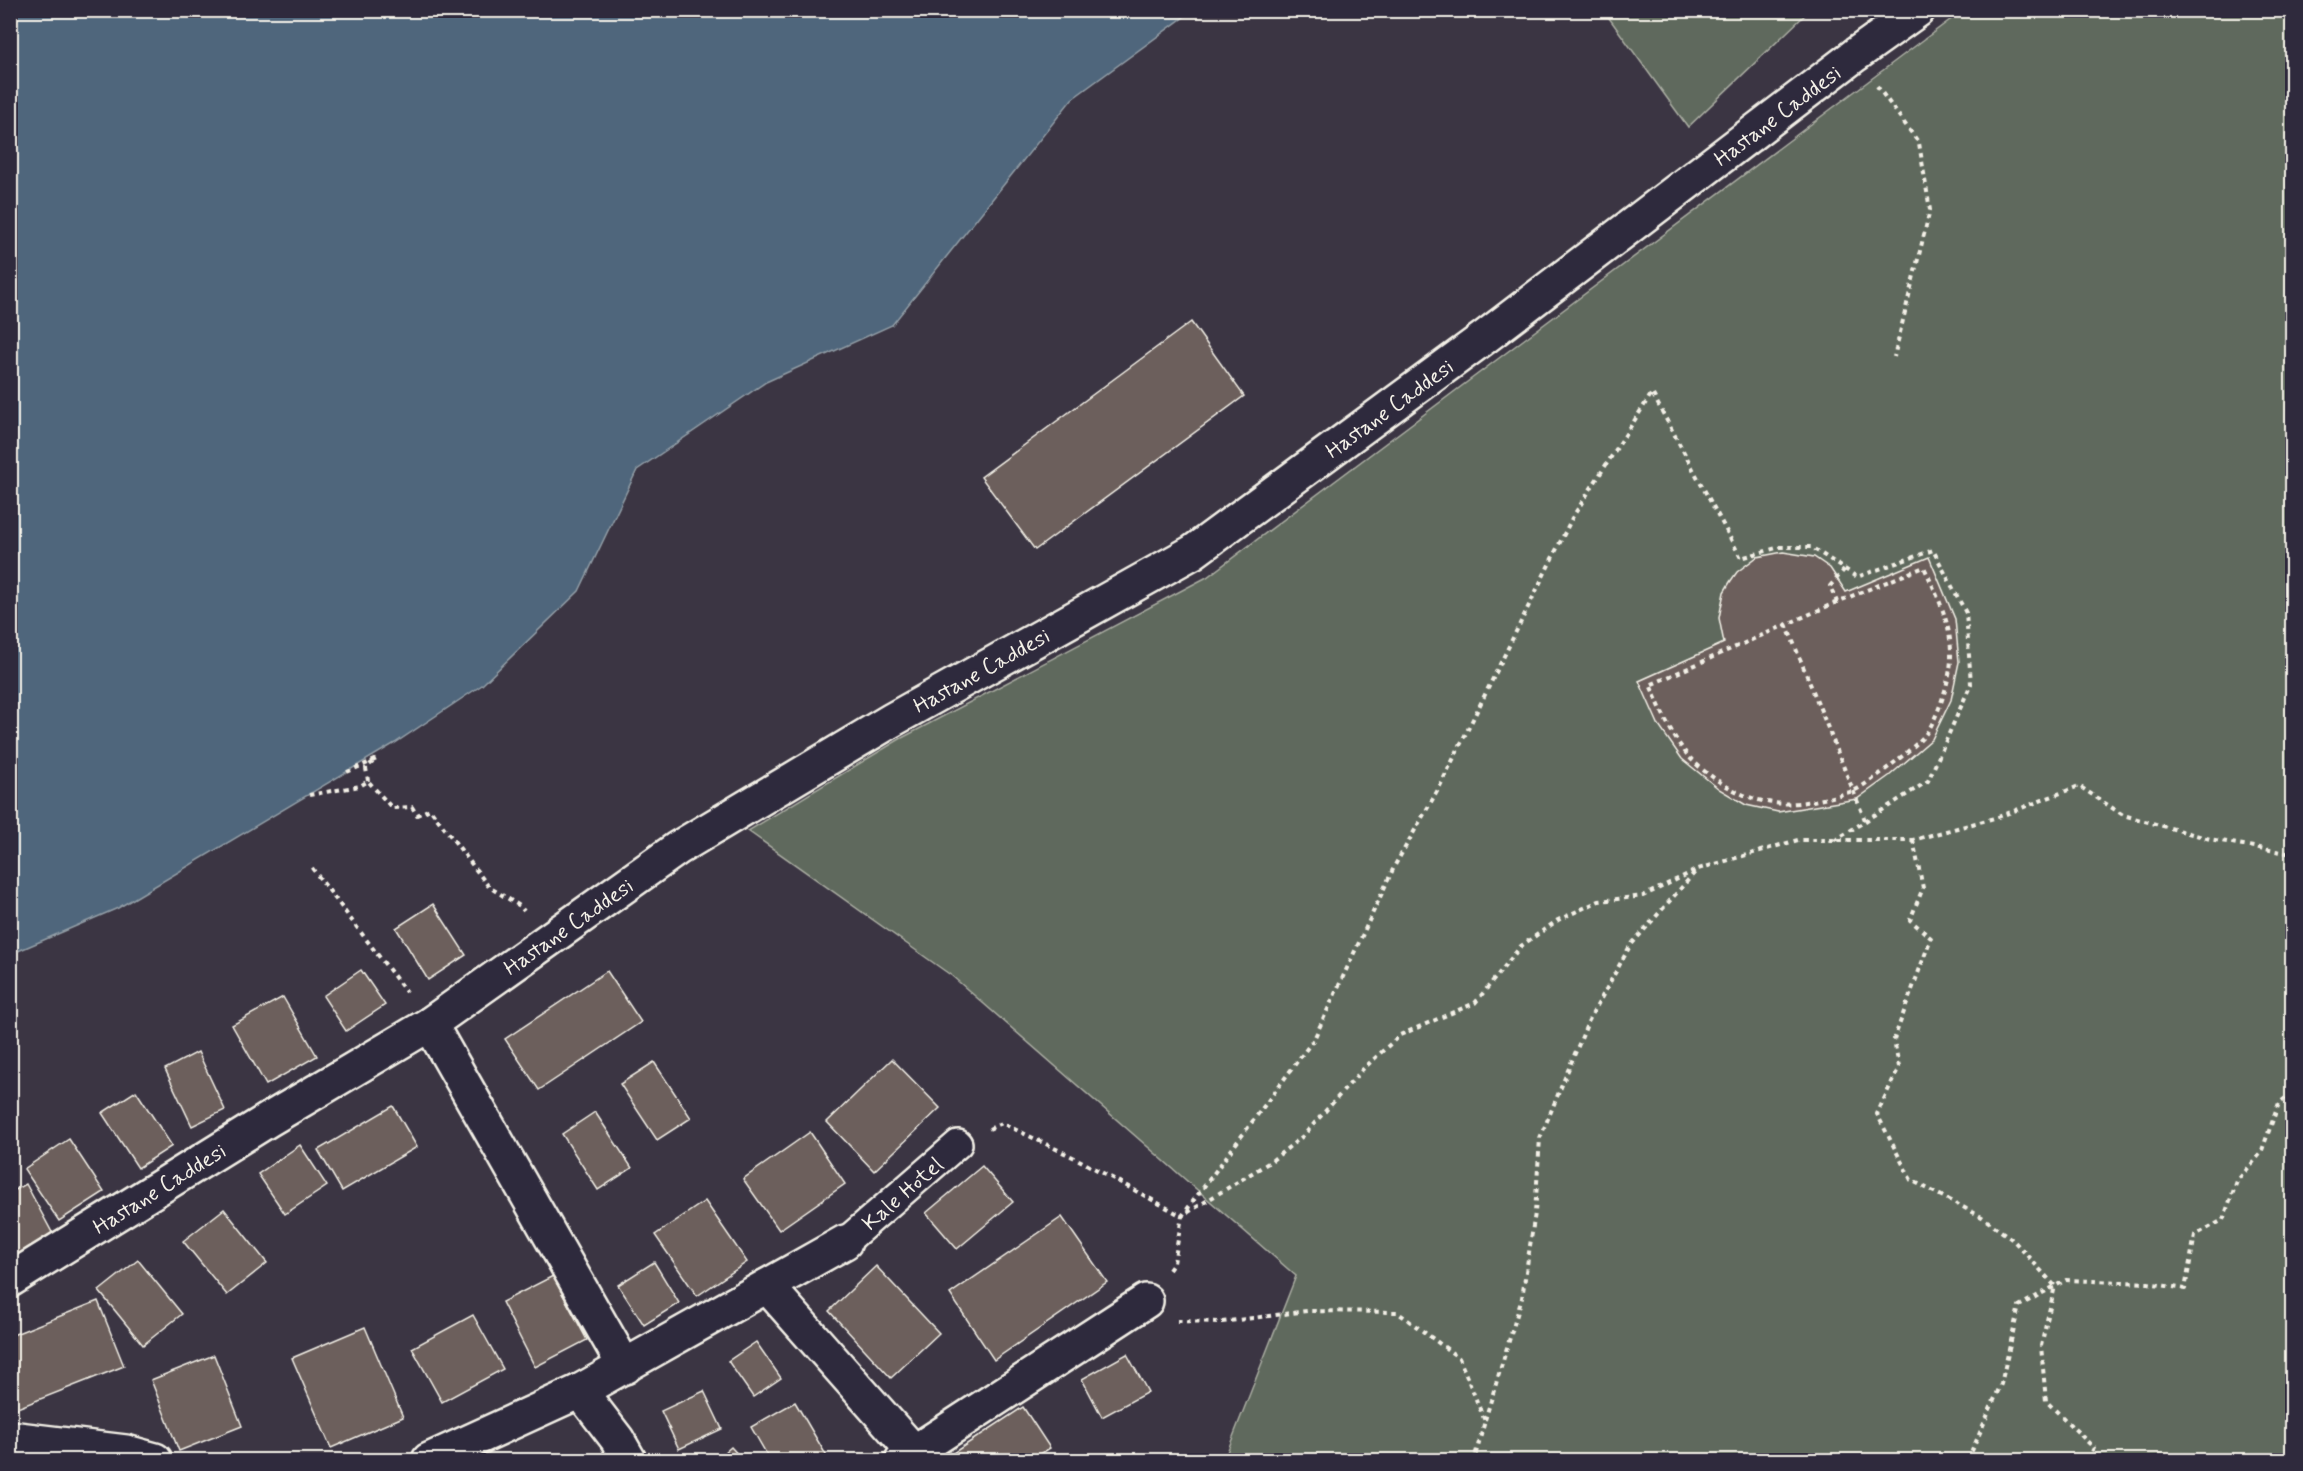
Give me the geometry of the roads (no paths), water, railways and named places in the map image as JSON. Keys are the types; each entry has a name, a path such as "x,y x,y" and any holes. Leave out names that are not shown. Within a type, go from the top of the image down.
{"street":[{"name":"Hastane Caddesi","path":"10,1280 268,1120 430,1024 678,848 891,720 1193,552 1485,338 1855,55 1918,10"},
{"path":"430,1024 625,1367"},
{"name":"Kale Hotel","path":"845,1242 958,1144"},
{"path":"429,1461 580,1391 845,1242"},
{"path":"767,1286 909,1457 1146,1301"},
{"path":"580,1391 617,1439 629,1461"},
{"path":"10,1438 126,1452 155,1461"}],"water":[{"path":"11,10 1192,11 1072,99 892,325 766,382 637,470 579,591 482,685 395,743 118,908 11,954"}]}
